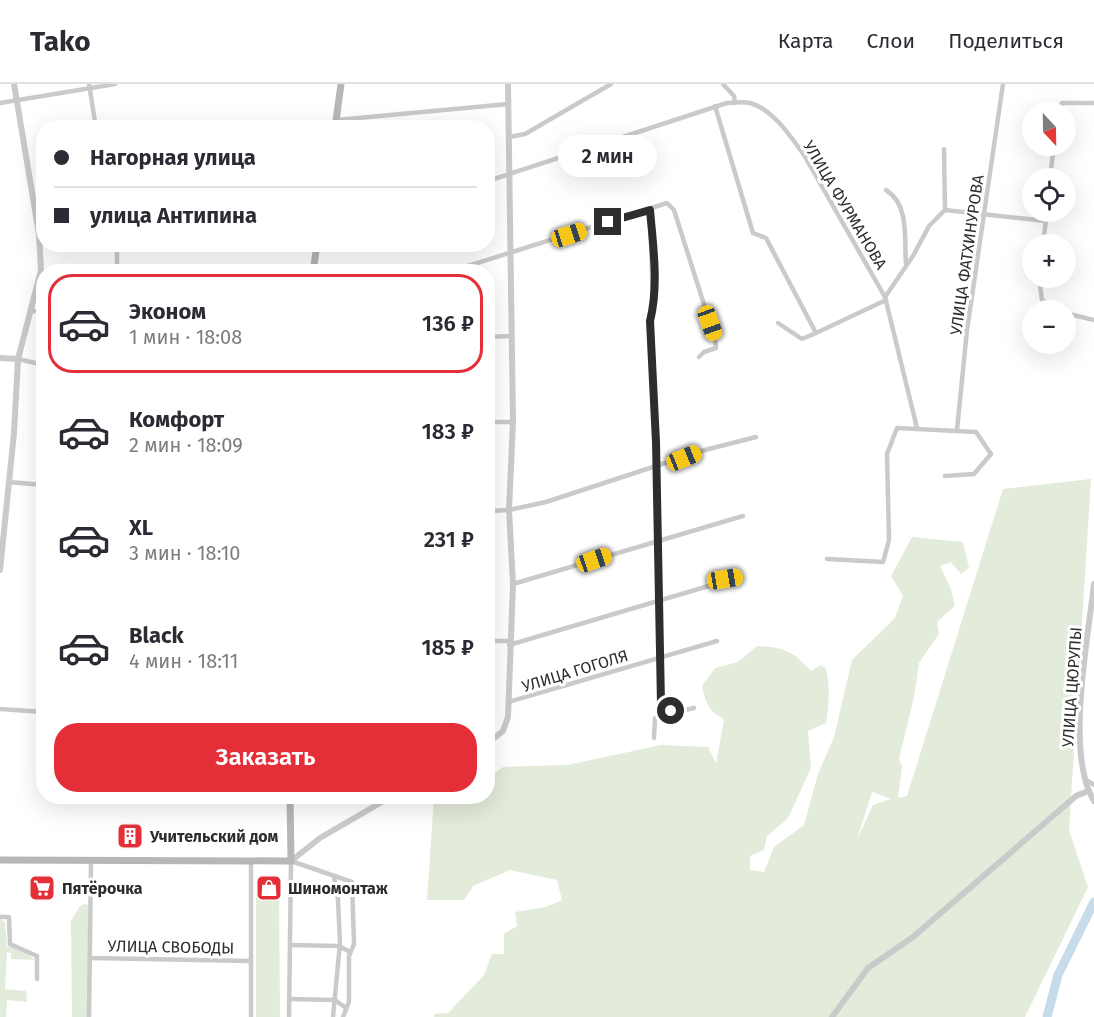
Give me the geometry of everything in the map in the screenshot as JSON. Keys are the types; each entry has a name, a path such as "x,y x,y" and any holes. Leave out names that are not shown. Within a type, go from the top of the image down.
{"main road":[{"path":"336,120 341,84"},
{"path":"0,860 291,861 290,804"}],"street":[{"path":"14,84 36,226"},
{"path":"0,103 115,84"},
{"path":"495,738 503,731 508,702 513,585 510,510 513,422 508,84"},
{"path":"509,137 525,134 611,84"},
{"path":"723,84 734,96 735,103"},
{"name":"УЛИЦА ФАТХИНУРОВА","path":"957,430 968,330 1003,84"},
{"path":"89,87 95,120"},
{"path":"1066,102 1094,103"},
{"name":"УЛИЦА ФУРМАНОВА","path":"495,180 715,106 750,103 762,109 790,136 804,155 886,298 917,428"},
{"path":"370,120 508,104"},
{"path":"715,106 753,233 766,238 816,333"},
{"path":"778,323 802,339 886,298 929,226 945,210 944,149"},
{"path":"886,190 896,196 902,205 906,264"},
{"path":"473,264 667,203 674,210 715,339 716,348 704,352 699,357"},
{"path":"650,210 653,243 653,308 650,321 662,715"},
{"path":"945,210 1022,218"},
{"path":"0,570 14,434 18,359 36,293"},
{"path":"32,311 36,311"},
{"path":"1076,316 1094,320"},
{"path":"495,337 510,336"},
{"path":"0,358 36,363"},
{"path":"495,422 513,422"},
{"path":"827,559 883,562 889,540 887,469 890,442 897,428 976,432 991,454 974,474 945,476"},
{"path":"495,510 510,510 656,468 705,450 756,437"},
{"path":"8,482 36,484"},
{"path":"513,585 743,516"},
{"path":"495,642 509,643 739,577"},
{"name":"УЛИЦА ЦЮРУПЫ","path":"1094,584 1079,727 1085,779 1094,801"},
{"name":"УЛИЦА ГОГОЛЯ","path":"508,702 717,641"},
{"path":"654,738 655,718 694,708"},
{"path":"0,709 36,711"},
{"path":"1085,779 1094,785"},
{"path":"832,1017 868,968 913,937 1076,796 1088,791"},
{"path":"291,861 320,838 378,804"},
{"path":"291,861 352,882 354,944 350,952 349,1002 343,1017"},
{"path":"289,1017 291,861"},
{"path":"89,1017 91,862"},
{"path":"251,862 251,1017"},
{"path":"333,1017 339,946 338,900 334,876"},
{"path":"0,917 9,917 10,944 38,956 37,979"},
{"path":"290,945 339,946 350,952"},
{"name":"УЛИЦА СВОБОДЫ","path":"91,958 251,961"},
{"path":"289,999 335,1000 346,1008"}],"green space":[{"path":"1091,479 1069,830 1088,887 1025,1017 434,1017 434,1014 448,1013 484,975 492,954 504,954 504,934 517,926 515,912 546,907 562,900 557,880 510,870 473,886 464,900 427,900 434,804 495,804 495,773 503,767 568,765 661,745 708,747 716,764 724,719 708,706 702,686 715,668 738,662 757,646 782,649 793,654 811,671 821,665 826,669 828,702 826,723 808,731 811,768 788,818 767,836 764,850 750,856 750,870 764,872 774,847 804,825 818,774 834,737 852,660 895,618 903,596 891,576 912,537 963,542 969,568 961,574 951,562 940,566 951,589 955,606 937,622 939,634 919,663 914,697 899,759 902,767 898,798 907,796 1003,489","holes":["872,792 891,799 873,805 857,840"]},
{"path":"279,893 280,1017 256,1017 256,896"},
{"path":"88,905 91,1017 72,1017 71,921 80,906"},
{"path":"0,919 5,922 7,946 22,949 35,960 11,959 11,953 7,952 5,989 26,991 27,1002 7,1000 6,1017 0,1017"}],"waterway":[{"path":"1047,1017 1058,975 1094,902"}],"place":[{"name":"Учительский дом","path":"130,836"},
{"name":"Пятёрочка","path":"42,888"},
{"name":"Шиномонтаж","path":"269,888"}],"route":[{"path":"608,222 650,210 653,243 653,308 650,321 656,442 662,715 671,711"}]}
